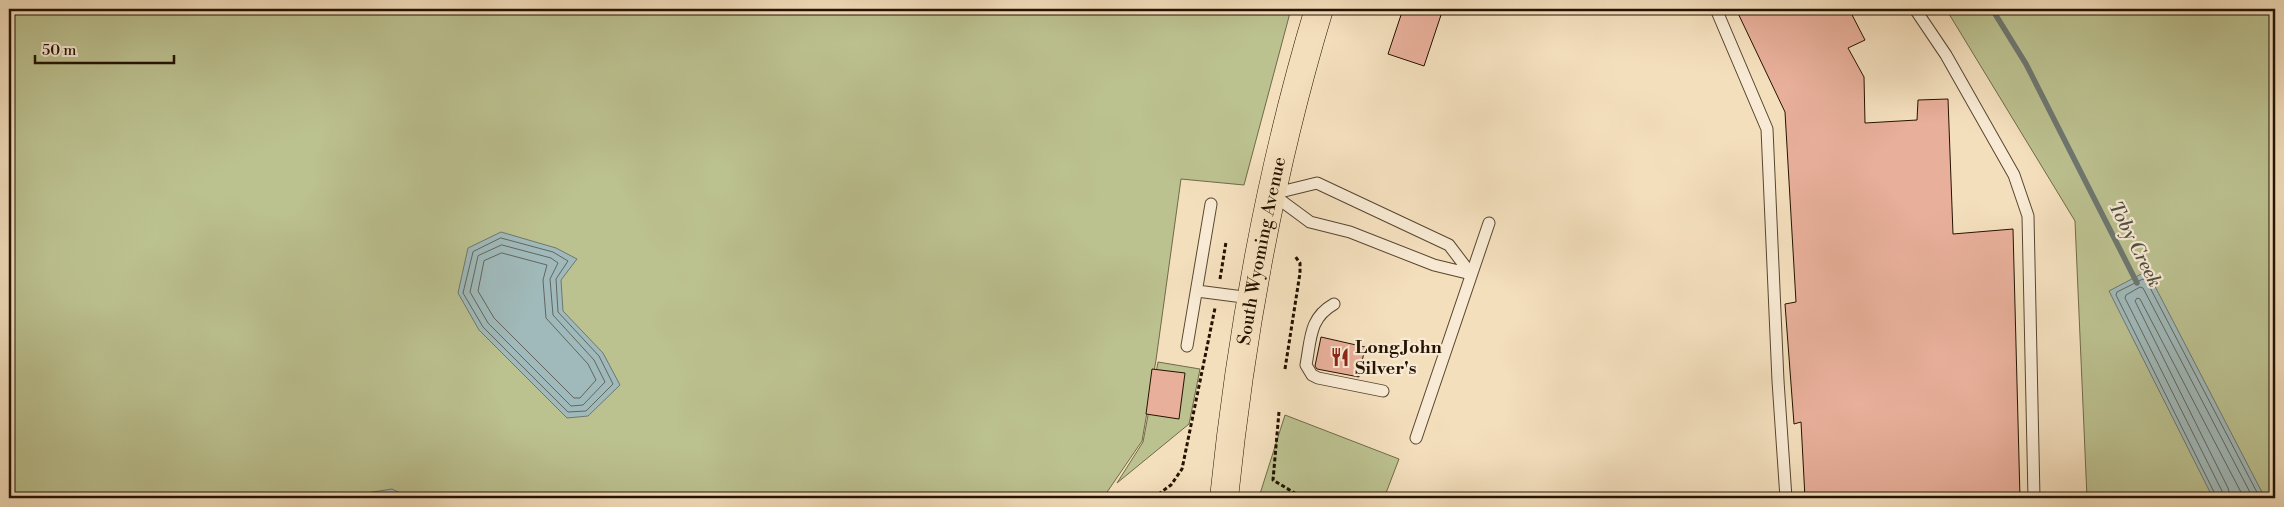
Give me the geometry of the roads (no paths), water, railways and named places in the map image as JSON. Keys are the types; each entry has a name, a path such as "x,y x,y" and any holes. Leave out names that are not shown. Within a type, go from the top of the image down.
{"main road":[{"name":"South Wyoming Avenue","path":"1224,498 1230,441 1251,298 1293,104 1319,9"}],"lane":[{"path":"1716,9 1767,129 1778,381 1786,498"},
{"path":"1915,9 1946,55 2014,175 2028,216 2034,498"},
{"path":"1272,194 1317,183 1449,245 1470,274"},
{"path":"1272,194 1310,222 1350,232 1434,265 1470,274"},
{"path":"1187,346 1211,204"},
{"path":"1416,438 1489,222"},
{"path":"1197,291 1251,298"},
{"path":"1334,304 1323,311 1314,322 1306,365 1309,371 1318,378 1383,391"}],"water":[{"path":"501,232 556,248 577,259 561,280 563,311 603,353 620,385 588,416 567,418 479,330 458,293 468,248"},
{"name":"Toby Creek","path":"2147,271 2265,498 2213,498 2109,291"},
{"path":"392,489 411,498 340,498 347,496"}],"waterway":[{"name":"Toby Creek","path":"1992,9 2026,64 2137,283"}],"place":[{"name":"Long John Silver's","path":"1340,357"}]}
